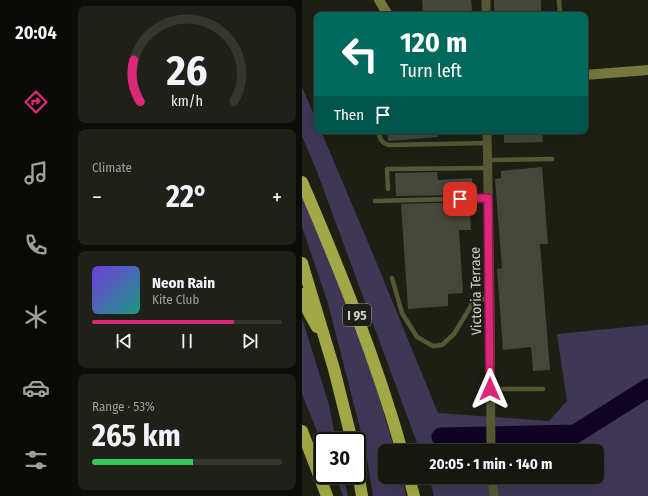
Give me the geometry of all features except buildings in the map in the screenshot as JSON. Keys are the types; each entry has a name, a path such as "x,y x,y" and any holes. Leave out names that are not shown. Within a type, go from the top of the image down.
{"highway":[{"name":"I 95","path":"302,182 335,259 361,326 400,444"},
{"name":"I 95","path":"302,263 327,346 349,432"},
{"path":"302,294 308,311 327,346"},
{"path":"302,431 327,496"},
{"path":"360,484 362,496"},
{"path":"411,484 414,496"}],"main road":[{"path":"379,0 386,12"},
{"path":"588,75 648,70"}],"street":[{"path":"486,0 486,12"},
{"name":"Victoria Terrace","path":"487,134 491,444"},
{"path":"493,484 494,496"}],"lane":[{"path":"559,0 560,12"},
{"path":"379,134 382,141 389,145 487,144"},
{"path":"388,189 387,169 552,159"},
{"path":"375,201 488,198"},
{"path":"392,278 402,313 417,337 433,346 442,345 454,334 474,301 490,298"},
{"path":"490,389 543,389"}],"shaded area":[{"path":"302,87 314,115 314,134 322,134 438,413 549,421 567,401 557,334 648,325 648,496 434,496 431,484 604,484 604,444 417,444 316,169 302,136"},
{"path":"302,194 348,292 393,444 378,444 378,484 403,484 406,496 373,496 366,452 366,432 361,432 328,303 302,227"},
{"path":"302,318 329,405 334,432 317,432 302,394"},
{"path":"338,484 345,484 348,496 343,496"}],"waterway":[{"path":"441,437 575,434 648,388"}],"route":[{"path":"460,199 488,198 490,389"}]}
